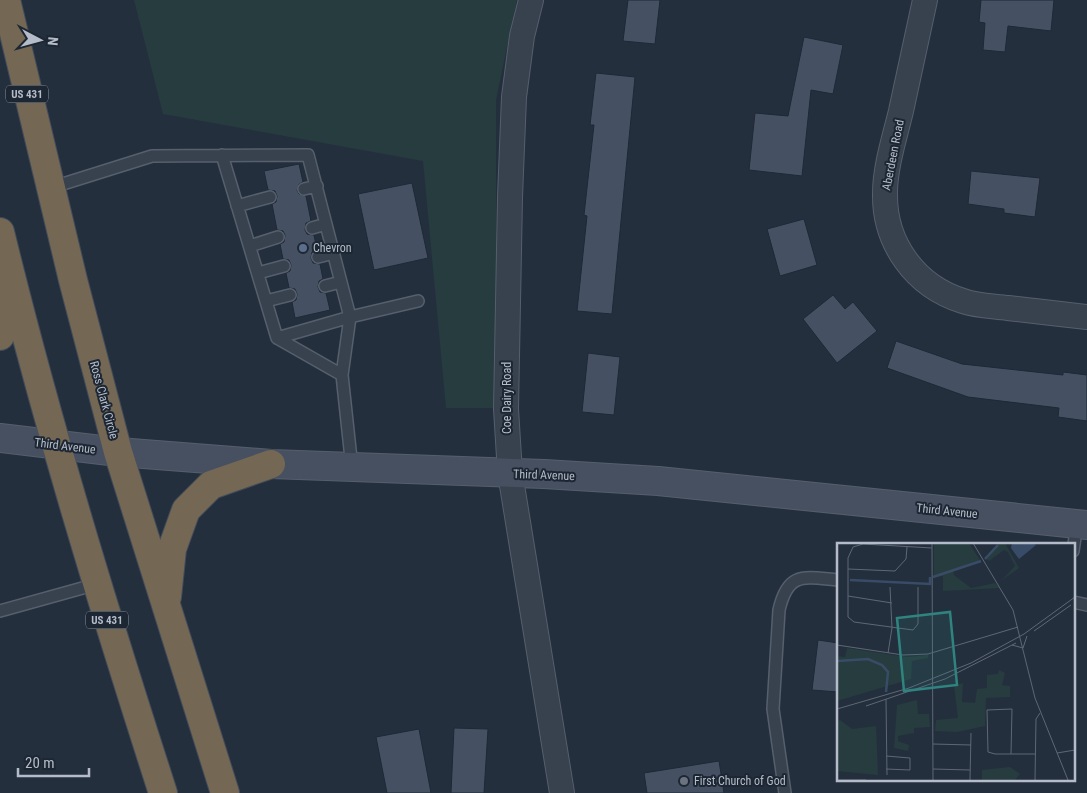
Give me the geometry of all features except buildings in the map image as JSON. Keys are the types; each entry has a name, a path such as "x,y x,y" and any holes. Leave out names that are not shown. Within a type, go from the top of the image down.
{"highway":[{"name":"Ross Clark Circle","path":"6,0 50,188 118,452 225,793"},
{"name":"US 431","path":"0,232 56,445 162,793"},
{"path":"0,336 14,289"},
{"path":"166,608 172,548 186,510 211,484 271,464"}],"street":[{"name":"Coe Dairy Road","path":"531,0 522,36 514,97 506,409 510,473 562,793"},
{"name":"Aberdeen Road","path":"925,0 884,192 889,227 895,244 904,259 930,286 955,299 983,305 1087,316"},
{"name":"Third Avenue","path":"0,438 118,452 271,464 658,481 1082,524"}],"lane":[{"path":"222,155 277,338 342,375"},
{"path":"50,188 152,156 308,155 350,317 342,375 352,468"},
{"path":"304,189 317,186"},
{"path":"237,206 270,197"},
{"path":"312,228 326,224"},
{"path":"250,246 278,237"},
{"path":"318,257 334,253"},
{"path":"258,273 284,266"},
{"path":"324,286 342,282"},
{"path":"266,301 290,295"},
{"path":"277,338 350,317 418,301"},
{"path":"1074,548 1082,524"},
{"path":"785,793 773,709 779,610 782,595 791,583 806,577 837,580"},
{"path":"0,611 97,584"},
{"path":"1074,602 1087,605"}],"green space":[{"path":"134,0 517,0 496,100 496,408 446,408 423,161 163,114"}],"place":[{"name":"Chevron","path":"303,248"},
{"name":"First Church of God","path":"684,781"}]}
